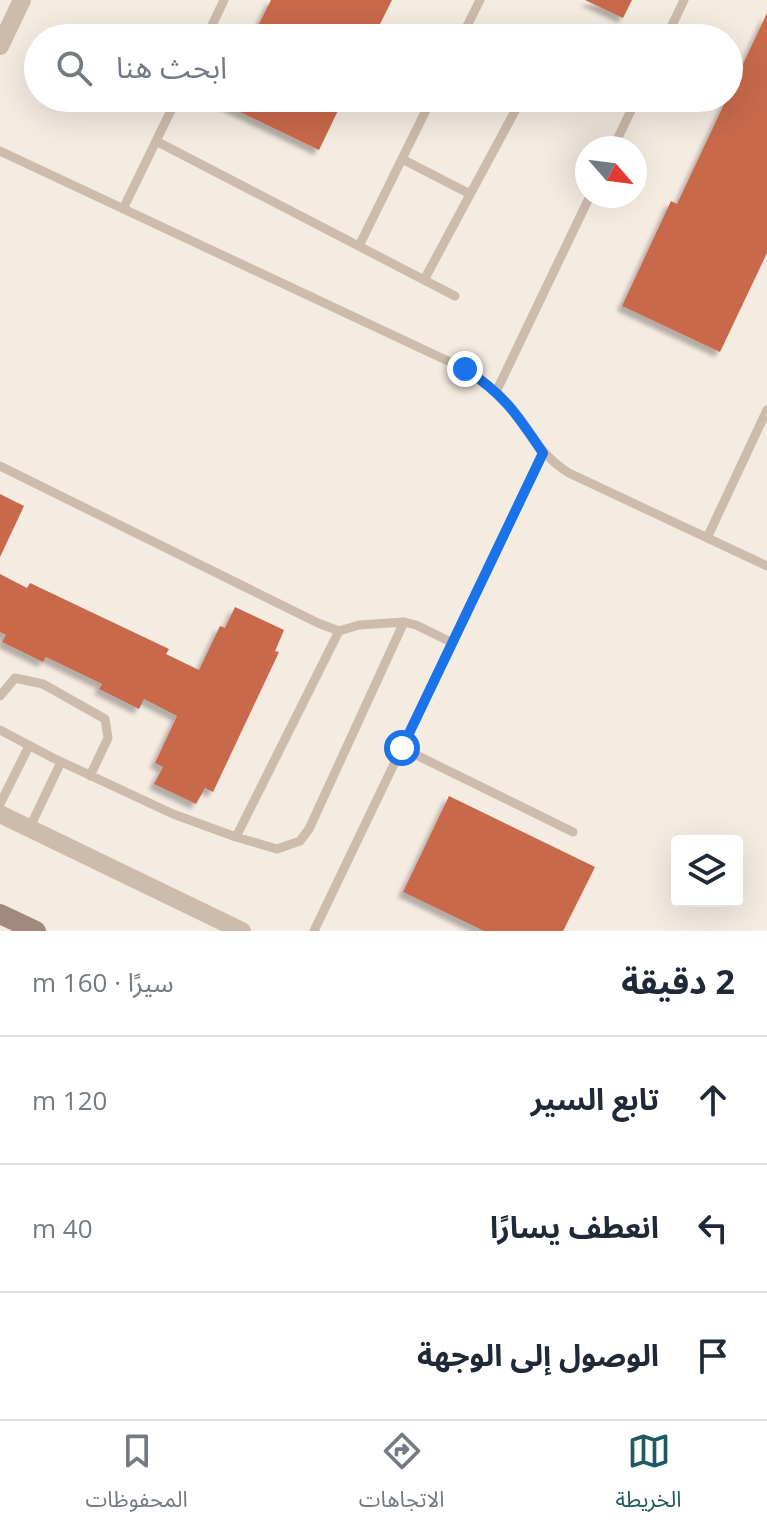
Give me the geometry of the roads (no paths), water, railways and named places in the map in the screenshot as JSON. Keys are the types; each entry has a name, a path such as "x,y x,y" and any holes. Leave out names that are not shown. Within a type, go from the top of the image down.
{"main road":[{"path":"0,914 36,931"}],"street":[{"path":"0,46 22,0"},
{"path":"0,814 242,931"}],"lane":[{"path":"213,24 224,0"},
{"path":"468,24 480,0"},
{"path":"673,24 684,0"},
{"path":"123,209 170,112"},
{"path":"359,246 425,112"},
{"path":"424,280 514,112"},
{"path":"619,136 630,112"},
{"path":"156,141 455,296"},
{"path":"0,151 465,369 496,392 523,421 543,453 555,464 767,566"},
{"path":"402,159 470,194"},
{"path":"496,392 584,208"},
{"path":"707,538 767,410"},
{"path":"314,931 543,453"},
{"path":"0,466 318,623 339,631 359,625 404,622 453,643"},
{"path":"0,730 173,814 277,849 300,841 309,829 404,622"},
{"path":"236,837 339,631"},
{"path":"0,696 15,678 43,684 105,719 108,738 90,776"},
{"path":"0,804 29,746"},
{"path":"402,748 573,832"},
{"path":"29,829 61,762"}]}
